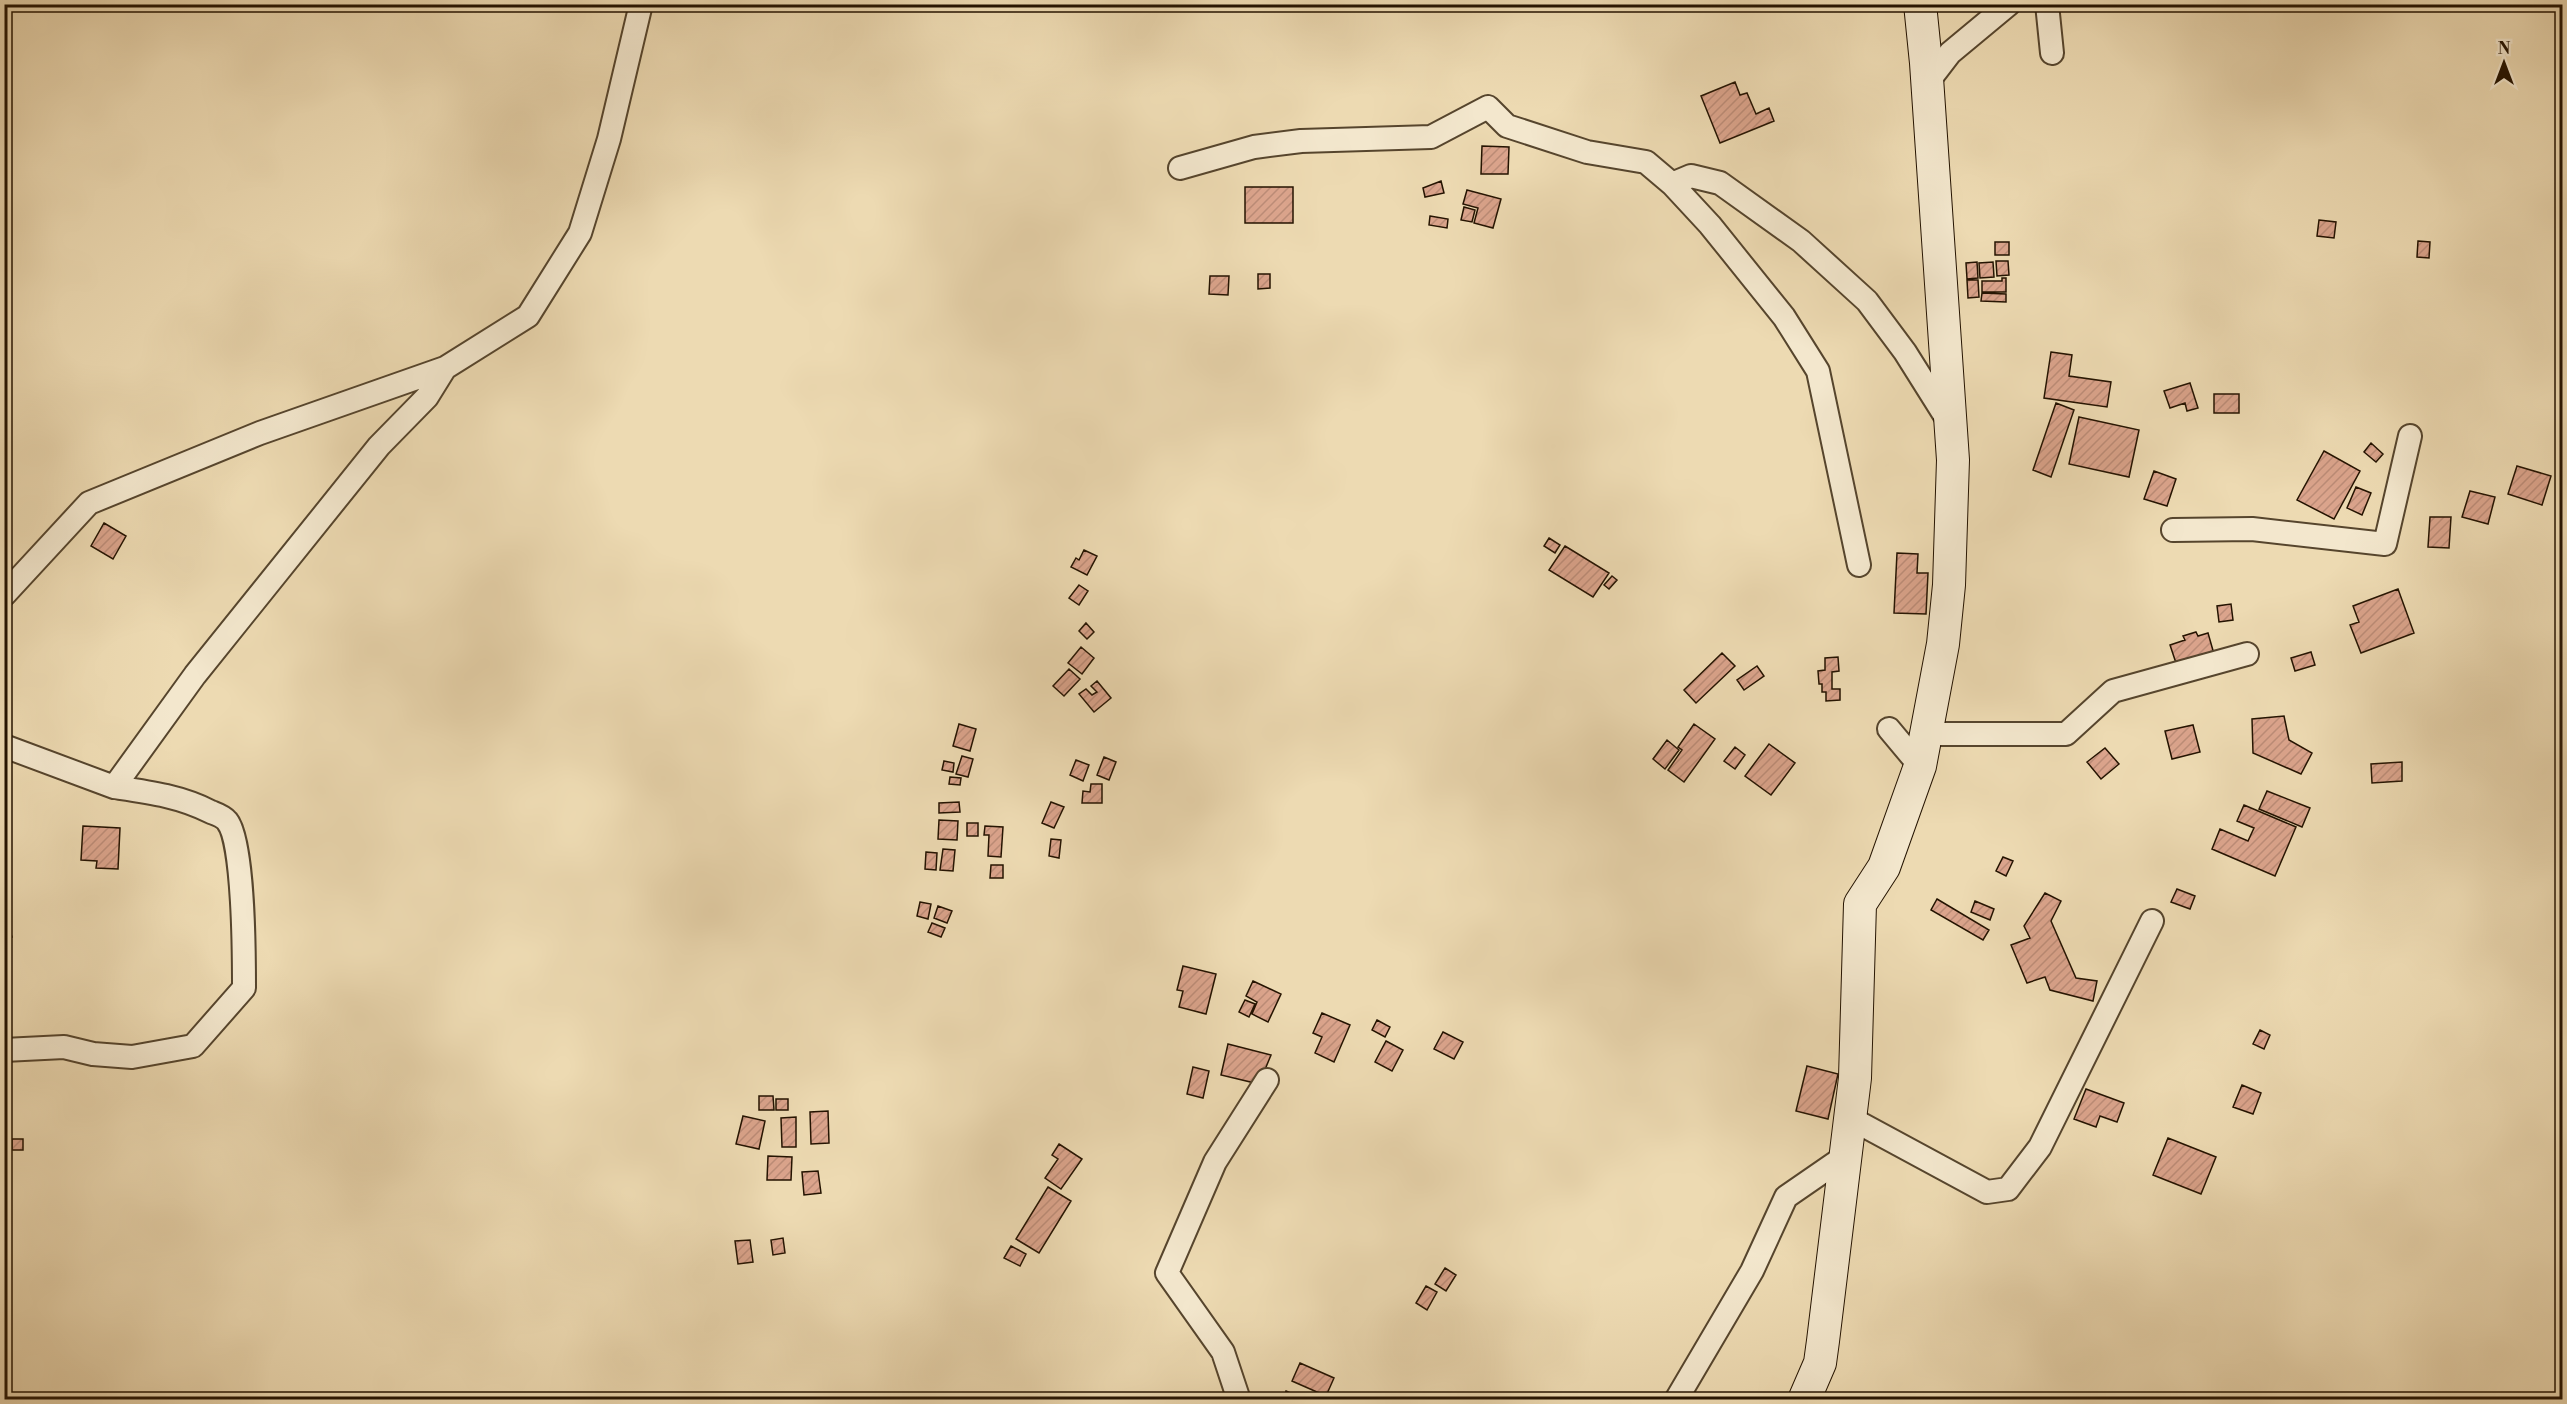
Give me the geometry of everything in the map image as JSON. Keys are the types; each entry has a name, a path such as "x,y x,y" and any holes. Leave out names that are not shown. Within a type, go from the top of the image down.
{"street":[{"path":"4,595 90,503 260,433 445,368 528,316 580,233 609,139 641,4"},
{"path":"1804,1400 1820,1363 1850,1118 1854,1078 1860,904 1884,867 1920,766 1943,644 1949,585 1953,460 1920,4"},
{"path":"1927,83 1950,53 2009,4"},
{"path":"2047,4 2052,53"},
{"path":"1180,168 1254,147 1292,142 1431,137 1488,107 1507,126 1587,152 1646,162 1672,184 1710,225 1784,317 1818,371 1859,565"},
{"path":"1672,184 1691,176 1720,183 1801,242 1867,300 1905,352 1950,424"},
{"path":"114,787 195,675 379,446 427,397 445,368"},
{"path":"2173,530 2252,529 2385,544 2409,436"},
{"path":"1927,734 2066,734 2113,691 2247,654"},
{"path":"1889,729 1920,766"},
{"path":"4,746 114,787 157,793 193,802 226,819 235,834 244,933 244,988 193,1047 132,1057 93,1054 64,1047 4,1050"},
{"path":"1850,1118 1987,1192 2008,1189 2040,1147 2152,921"},
{"path":"1239,1400 1223,1352 1167,1273 1215,1162 1267,1080"},
{"path":"1676,1400 1752,1271 1786,1197 1844,1157"}],"building":[{"path":"1735,82 1740,95 1747,93 1756,114 1769,108 1774,121 1720,143 1701,96"},
{"path":"1482,146 1509,147 1508,174 1481,174"},
{"path":"1441,181 1444,193 1425,197 1423,188"},
{"path":"1245,187 1293,187 1293,223 1245,223"},
{"path":"1467,190 1501,199 1493,228 1474,223 1478,208 1463,204"},
{"path":"1464,207 1475,210 1472,222 1461,220"},
{"path":"1430,216 1448,219 1447,228 1429,225"},
{"path":"2319,220 2336,222 2334,238 2317,236"},
{"path":"2418,241 2430,242 2429,258 2417,257"},
{"path":"1995,242 2009,242 2009,255 1995,255"},
{"path":"1996,261 2008,261 2009,275 1997,276"},
{"path":"1977,262 1978,278 1967,279 1966,263"},
{"path":"1993,262 1994,277 1980,278 1979,263"},
{"path":"1258,274 1270,274 1270,288 1258,289"},
{"path":"1210,276 1229,276 1228,295 1209,294"},
{"path":"2002,278 2006,278 2006,292 1982,292 1982,281 2002,281"},
{"path":"1967,280 1978,280 1979,297 1968,298"},
{"path":"1982,293 2006,294 2006,302 1981,301"},
{"path":"2051,352 2072,355 2069,376 2111,382 2107,407 2044,398"},
{"path":"2190,383 2198,408 2187,411 2185,403 2170,408 2164,391"},
{"path":"2214,394 2239,394 2239,413 2214,413"},
{"path":"2056,403 2074,410 2051,477 2033,470"},
{"path":"2079,417 2139,430 2129,477 2069,464"},
{"path":"2371,443 2383,454 2376,462 2364,452"},
{"path":"2324,451 2360,471 2334,519 2297,500"},
{"path":"2517,466 2551,476 2542,505 2508,494"},
{"path":"2154,471 2176,479 2167,506 2144,499"},
{"path":"2356,487 2371,493 2362,515 2347,508"},
{"path":"2470,491 2495,497 2488,524 2462,517"},
{"path":"2430,517 2451,517 2449,548 2428,547"},
{"path":"104,523 126,536 113,559 91,546"},
{"path":"1549,538 1560,545 1555,553 1544,546"},
{"path":"1565,546 1609,573 1593,597 1549,570"},
{"path":"1084,550 1097,556 1087,575 1071,567 1076,558 1079,560"},
{"path":"1897,553 1918,554 1917,573 1928,573 1926,614 1894,613"},
{"path":"1612,576 1617,580 1609,589 1604,585"},
{"path":"1079,585 1088,591 1079,605 1069,598"},
{"path":"2398,589 2414,633 2361,653 2350,625 2359,622 2353,606"},
{"path":"2231,604 2233,620 2219,622 2217,606"},
{"path":"1086,623 1094,632 1087,639 1079,631"},
{"path":"2196,632 2198,636 2208,633 2214,654 2177,666 2170,645 2185,640 2183,636"},
{"path":"1081,647 1094,658 1082,674 1068,663"},
{"path":"2311,652 2315,665 2295,671 2291,658"},
{"path":"1722,653 1735,666 1696,703 1684,690"},
{"path":"1838,657 1839,671 1832,672 1832,689 1840,689 1840,700 1826,701 1826,692 1822,692 1822,684 1819,684 1818,671 1825,670 1825,658"},
{"path":"1757,666 1764,676 1744,690 1737,680"},
{"path":"1069,669 1080,679 1064,696 1053,686"},
{"path":"1097,681 1111,698 1094,712 1079,694 1086,689 1092,695 1097,692 1091,686"},
{"path":"2284,716 2289,740 2312,753 2301,774 2253,753 2252,719"},
{"path":"959,724 976,729 970,751 953,746"},
{"path":"1694,724 1715,739 1684,782 1668,770 1682,750 1678,747"},
{"path":"2193,725 2200,752 2172,759 2165,731"},
{"path":"1667,740 1679,750 1665,769 1653,759"},
{"path":"1769,744 1795,763 1771,795 1745,776"},
{"path":"1735,747 1745,755 1735,769 1724,761"},
{"path":"2105,748 2119,764 2101,779 2087,762"},
{"path":"962,756 973,759 968,777 956,774"},
{"path":"1104,757 1116,762 1109,780 1097,775"},
{"path":"1076,760 1089,765 1083,781 1070,775"},
{"path":"944,761 954,763 953,772 942,770"},
{"path":"2402,762 2402,781 2372,783 2371,764"},
{"path":"950,777 961,778 960,785 949,784"},
{"path":"1091,784 1102,784 1102,803 1082,803 1083,791 1090,792"},
{"path":"2267,791 2310,808 2302,827 2259,809"},
{"path":"959,802 960,812 939,813 939,803"},
{"path":"1051,802 1064,807 1054,828 1042,823"},
{"path":"2244,805 2296,827 2275,876 2212,849 2220,829 2248,841 2254,828 2237,821"},
{"path":"939,820 958,821 957,840 938,839"},
{"path":"967,823 978,823 978,836 967,836"},
{"path":"83,826 120,828 118,869 96,868 97,861 81,860"},
{"path":"985,826 1003,827 1001,857 988,856 989,835 984,835"},
{"path":"1051,839 1061,840 1059,858 1049,856"},
{"path":"943,849 955,850 953,871 940,870"},
{"path":"926,852 937,853 936,870 925,869"},
{"path":"2003,857 2013,861 2006,876 1996,871"},
{"path":"991,865 1003,865 1003,878 990,878"},
{"path":"2177,889 2195,896 2190,909 2171,902"},
{"path":"2045,893 2061,901 2051,921 2076,978 2097,981 2093,1001 2050,990 2045,977 2027,983 2011,945 2030,938 2024,926"},
{"path":"1937,899 1989,930 1983,940 1931,910"},
{"path":"1975,901 1994,909 1990,920 1971,912"},
{"path":"920,902 931,904 928,919 917,916"},
{"path":"938,906 952,911 947,923 934,918"},
{"path":"4,911 12,937 4,940"},
{"path":"932,923 945,928 941,937 928,932"},
{"path":"1183,966 1216,974 1206,1014 1179,1007 1183,991 1177,990"},
{"path":"1253,981 1281,994 1268,1022 1252,1014 1257,1002 1246,996"},
{"path":"1245,1000 1255,1004 1249,1017 1239,1012"},
{"path":"1322,1013 1350,1025 1334,1062 1315,1053 1322,1037 1313,1033"},
{"path":"1377,1020 1390,1027 1385,1037 1372,1030"},
{"path":"2260,1030 2270,1035 2264,1049 2253,1044"},
{"path":"1443,1032 1463,1042 1454,1059 1434,1049"},
{"path":"1386,1041 1403,1050 1392,1071 1375,1062"},
{"path":"1228,1044 1271,1055 1259,1084 1221,1075"},
{"path":"1807,1066 1838,1074 1828,1119 1796,1111"},
{"path":"1193,1067 1209,1071 1203,1098 1187,1094"},
{"path":"2242,1085 2261,1093 2253,1114 2233,1107"},
{"path":"2086,1089 2124,1103 2117,1122 2100,1116 2096,1127 2074,1119"},
{"path":"759,1096 773,1096 774,1110 759,1110"},
{"path":"776,1099 788,1099 788,1110 776,1110"},
{"path":"828,1111 829,1143 811,1144 810,1112"},
{"path":"743,1116 765,1121 759,1149 736,1144"},
{"path":"796,1117 796,1147 782,1147 781,1118"},
{"path":"2168,1138 2216,1157 2201,1194 2153,1175"},
{"path":"12,1139 23,1139 23,1150 12,1150"},
{"path":"1059,1144 1082,1159 1061,1189 1045,1178 1058,1159 1052,1155"},
{"path":"768,1156 792,1157 791,1180 767,1180"},
{"path":"818,1171 821,1193 804,1195 802,1172"},
{"path":"1048,1187 1071,1201 1039,1253 1016,1239"},
{"path":"783,1238 785,1253 773,1255 771,1240"},
{"path":"750,1240 753,1262 738,1264 735,1241"},
{"path":"1011,1246 1026,1254 1020,1266 1004,1258"},
{"path":"1445,1268 1456,1275 1446,1291 1435,1284"},
{"path":"1426,1286 1437,1292 1427,1310 1416,1303"},
{"path":"1300,1363 1334,1378 1326,1396 1292,1381"},
{"path":"1286,1391 1306,1400 1283,1400"}]}
